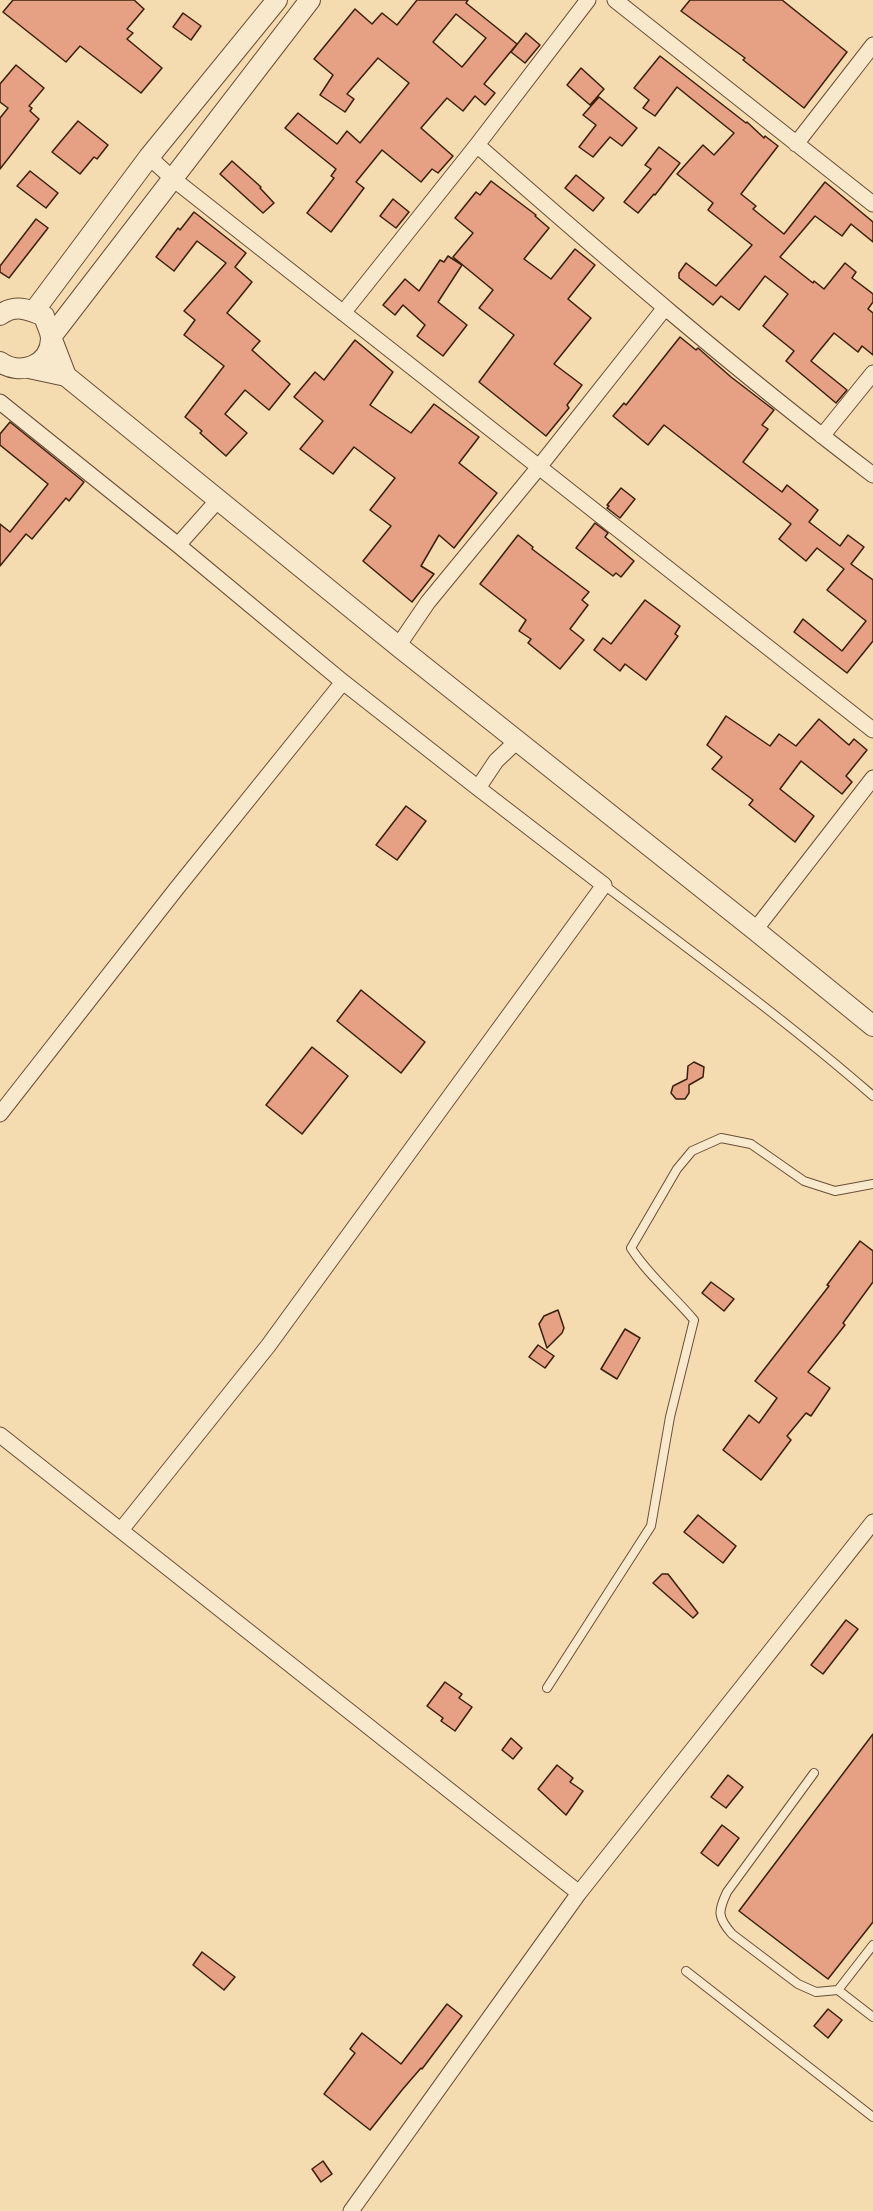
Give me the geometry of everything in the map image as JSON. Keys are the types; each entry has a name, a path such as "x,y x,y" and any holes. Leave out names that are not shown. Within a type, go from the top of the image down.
{"street":[{"path":"34,311 149,157 277,0"},
{"path":"2,366 29,368 38,364 45,356 50,347 51,337 310,0"},
{"path":"343,313 477,145 588,0"},
{"path":"615,0 873,204"},
{"path":"796,144 873,45"},
{"path":"477,145 664,309 873,474"},
{"path":"149,157 172,178 873,730"},
{"path":"4,310 20,308 44,316 66,376"},
{"path":"398,646 428,602 664,309"},
{"path":"29,368 66,376 398,646 873,1026"},
{"path":"822,436 873,373"},
{"path":"0,402 182,542 344,682 481,784 604,885 268,1346 121,1530"},
{"path":"182,542 218,500"},
{"path":"0,1114 177,888 344,682"},
{"path":"481,784 496,761 517,741"},
{"path":"755,930 873,778"},
{"path":"0,1435 579,1893"},
{"path":"351,2211 579,1893 873,1522"}],"lane":[{"path":"604,885 763,1005 873,1096"},
{"path":"547,1688 651,1526 670,1417 694,1320 670,1292 643,1267 631,1248 677,1169 692,1151 721,1138 751,1144 804,1181 835,1191 873,1184"},
{"path":"814,1773 727,1892 719,1909 723,1924 732,1934 798,1984 816,1992 838,1990 873,2017"},
{"path":"838,1990 873,1945"},
{"path":"686,1971 873,2117"}],"building":[{"path":"13,0 134,0 144,9 127,29 133,33 127,39 162,68 141,93 80,46 66,62 3,12"},
{"path":"417,0 468,0 466,3 517,44 484,84 495,93 485,105 475,96 463,111 447,98 421,128 453,156 438,173 432,169 421,182 382,150 356,182 364,188 331,232 307,213 334,178 331,176 336,169 285,128 298,113 337,144 347,131 360,143 409,83 378,58 347,94 354,99 345,112 320,95 333,75 314,59 355,9 372,24 382,13 397,25","holes":["456,14 486,38 462,67 433,42"]},
{"path":"690,0 782,0 847,52 804,108 743,60 745,58 681,11"},
{"path":"183,13 201,26 191,40 173,27"},
{"path":"526,33 540,45 525,63 511,52"},
{"path":"660,56 747,122 764,138 765,136 778,146 741,194 756,206 753,209 784,234 825,182 873,222 873,242 851,224 842,236 815,216 780,257 824,289 845,263 856,272 852,278 873,294 873,302 868,309 873,313 873,355 862,346 858,352 834,333 811,361 847,390 836,403 786,361 794,351 763,326 788,294 765,276 739,310 721,296 713,305 679,278 679,273 686,263 716,286 752,245 708,210 713,203 677,174 703,145 714,155 734,133 677,87 655,116 643,108 649,100 634,88"},
{"path":"16,65 44,88 29,106 32,108 30,111 39,119 0,169 0,118 8,108 0,102 0,84"},
{"path":"581,68 604,89 590,105 567,85"},
{"path":"599,97 637,128 622,146 610,137 593,157 579,147 596,125 583,115"},
{"path":"78,121 108,145 97,159 94,157 80,174 52,152"},
{"path":"659,147 680,163 638,213 624,202 651,169 645,165"},
{"path":"232,161 261,187 274,203 263,213 220,174"},
{"path":"30,171 58,193 46,208 17,186"},
{"path":"576,175 604,198 593,211 565,188"},
{"path":"491,181 536,215 549,228 524,259 551,279 575,249 595,265 568,299 591,318 554,364 582,385 567,405 569,408 546,436 479,382 514,335 479,308 493,290 453,257 473,233 455,218 476,192 480,195"},
{"path":"393,199 409,212 396,228 380,216"},
{"path":"194,212 246,253 235,267 252,282 227,313 260,341 252,350 290,384 269,410 245,390 225,414 247,433 226,456 185,417 224,366 184,335 195,320 184,311 226,263 197,241 174,271 156,257 178,228 180,230"},
{"path":"36,219 48,228 9,278 0,272 0,266"},
{"path":"448,256 462,265 438,302 467,325 443,356 417,336 425,325 403,305 395,315 383,305 405,279 419,291 440,260 444,262"},
{"path":"680,337 696,350 698,348 774,410 762,425 768,429 743,462 782,492 787,485 818,510 809,522 840,546 848,535 864,547 851,564 873,580 873,641 847,673 794,632 803,619 842,651 866,621 827,590 844,569 817,548 806,561 779,539 791,524 664,425 648,445 613,416 624,403 626,405"},
{"path":"355,340 393,372 370,405 411,433 434,404 479,437 459,463 497,493 454,548 439,535 421,566 434,574 412,602 363,561 391,526 370,510 395,478 354,447 333,474 300,449 323,421 294,397 315,372 324,380"},
{"path":"10,422 84,482 69,501 66,498 32,539 26,534 0,566 0,524 10,532 48,484 0,445 0,434"},
{"path":"621,488 635,499 620,518 607,508 609,506 607,505"},
{"path":"595,523 608,533 605,537 634,561 621,577 616,573 613,576 576,548"},
{"path":"518,535 533,547 532,549 589,592 582,600 588,605 570,629 584,640 560,669 528,643 531,639 519,631 526,620 480,584"},
{"path":"645,600 680,626 675,634 678,636 646,680 625,664 620,671 594,650 603,638 611,644"},
{"path":"726,716 770,746 779,734 796,746 819,719 849,745 854,739 867,750 846,776 852,782 842,794 801,761 780,789 814,816 795,842 749,805 753,800 712,769 722,757 707,745"},
{"path":"406,806 426,821 397,860 376,845"},
{"path":"361,990 425,1042 401,1073 337,1021"},
{"path":"312,1047 348,1076 302,1134 266,1105"},
{"path":"694,1062 704,1067 703,1077 689,1085 689,1093 685,1099 676,1099 671,1093 673,1086 687,1079 688,1066"},
{"path":"860,1241 873,1251 873,1282 843,1323 845,1325 808,1372 830,1388 811,1416 806,1413 787,1436 791,1440 761,1480 723,1450 749,1415 759,1423 777,1398 755,1381 829,1286 827,1285"},
{"path":"711,1282 734,1299 724,1311 702,1293"},
{"path":"558,1310 564,1328 547,1348 539,1324 544,1316"},
{"path":"625,1329 640,1338 617,1379 601,1369"},
{"path":"538,1345 554,1356 545,1368 529,1357"},
{"path":"698,1515 736,1546 723,1563 684,1532"},
{"path":"662,1574 668,1574 698,1613 693,1618 653,1583"},
{"path":"846,1620 858,1629 823,1674 811,1665"},
{"path":"445,1682 462,1694 459,1698 472,1707 455,1731 441,1721 443,1718 427,1706"},
{"path":"873,1734 873,1922 828,1979 739,1911"},
{"path":"511,1738 522,1748 513,1759 502,1750"},
{"path":"557,1765 573,1778 570,1782 583,1791 566,1815 538,1789"},
{"path":"728,1775 743,1787 726,1808 711,1797"},
{"path":"722,1825 739,1838 718,1866 701,1853"},
{"path":"202,1952 235,1977 224,1990 193,1965"},
{"path":"447,2004 462,2016 422,2069 370,2130 324,2094 355,2053 350,2049 362,2033 401,2064"},
{"path":"828,2009 842,2020 828,2038 814,2026"},
{"path":"323,2161 332,2174 321,2182 312,2169"}]}
